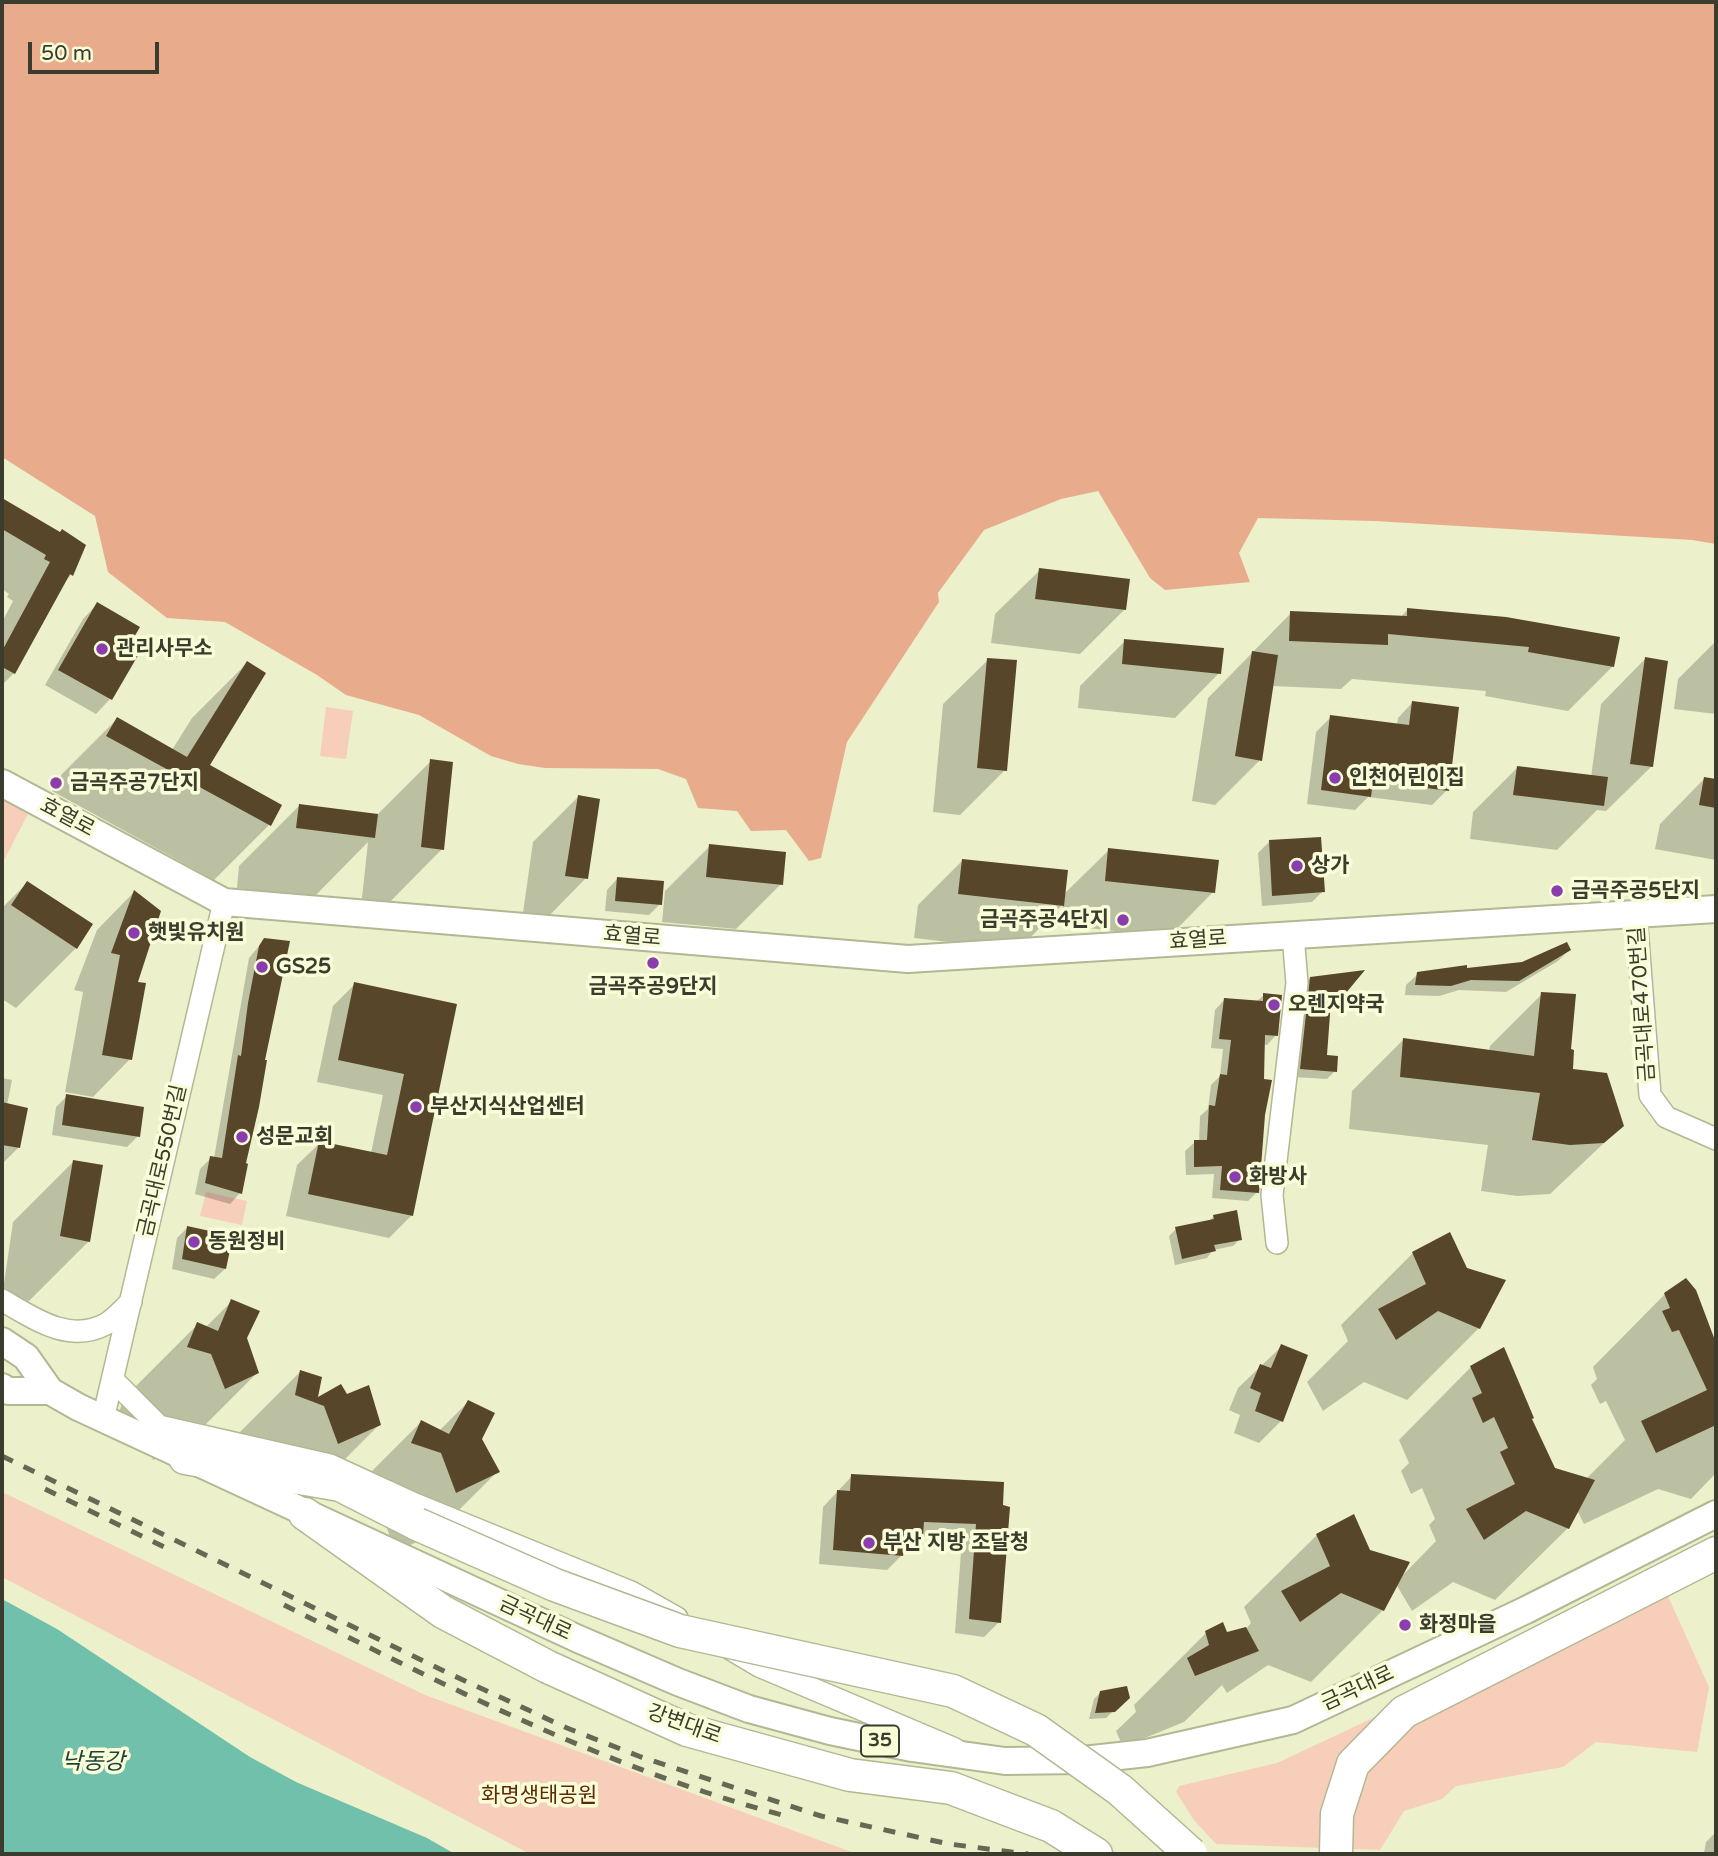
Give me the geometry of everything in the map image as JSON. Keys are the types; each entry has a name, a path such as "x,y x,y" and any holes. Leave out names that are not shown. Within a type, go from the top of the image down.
{"highway":[{"path":"185,1458 340,1485 417,1524 555,1585 680,1631 953,1691 1036,1730 1119,1790 1191,1854"},
{"name":"강변대로","path":"305,1514 443,1612 548,1667 687,1730 850,1775 951,1788 1051,1826 1096,1854"},
{"path":"1336,1854 1337,1814 1353,1764 1404,1712 1712,1556"}],"main road":[{"name":"효열로","path":"2,783 223,902 908,959 1716,909"},
{"name":"금곡대로","path":"2,1341 26,1357 50,1391 111,1423 576,1638 678,1682 750,1709 830,1731 912,1748 1005,1761 1083,1760 1147,1753 1293,1720 1526,1610 1716,1514"},
{"name":"금곡대로","path":"2,1387 8,1391 50,1391"}],"street":[{"name":"금곡대로550번길","path":"111,1423 113,1380 223,902"},
{"name":"금곡대로470번길","path":"1636,915 1650,1095 1666,1118 1716,1139"},
{"path":"1277,1243 1272,1195 1297,983 1293,935"},
{"path":"2,1300 41,1322 68,1331 83,1331 108,1324 131,1301"},
{"path":"113,1380 159,1426"},
{"name":"금곡대로","path":"111,1423 159,1426 330,1465 415,1504 631,1592 759,1666 970,1756"}],"green space":[{"path":"326,707 353,711 346,759 320,756"},
{"path":"2,794 30,810 2,864"},
{"path":"206,1192 247,1201 242,1225 200,1216"},
{"name":"화명생태공원","path":"2,1492 425,1695 857,1854 530,1854 2,1577"},
{"path":"1662,1583 1709,1687 1697,1752 1596,1742 1563,1767 1456,1786 1442,1799 1404,1811 1380,1850 1216,1844 1193,1819 1176,1792 1179,1786 1277,1763"}],"shaded area":[{"path":"2,2 1716,2 1716,544 1692,540 1375,521 1258,518 1239,553 1250,582 1165,590 1150,578 1098,491 1061,499 984,530 938,593 939,602 847,742 821,858 809,861 786,830 751,831 737,811 698,808 686,779 658,769 545,768 491,756 419,715 346,695 317,675 225,622 167,618 108,572 95,516 2,457"}],"water":[{"name":"낙동강","path":"2,1599 57,1629 250,1757 296,1782 427,1838 455,1854 2,1854"}],"building":[{"path":"2,498 60,532 62,529 86,545 73,576 70,574 15,674 2,667 2,651 50,562 44,559 46,555 2,529"},
{"path":"1039,568 1130,579 1126,610 1035,599"},
{"name":"관리사무소","path":"97,602 140,627 129,646 140,652 112,700 58,670"},
{"path":"1407,608 1506,617 1620,637 1614,667 1528,652 1529,647 1388,634 1388,645 1289,641 1290,611 1407,616"},
{"path":"1124,639 1224,648 1221,674 1122,664"},
{"path":"1252,651 1278,655 1262,761 1235,756"},
{"path":"1645,657 1668,661 1653,767 1630,764"},
{"path":"987,658 1017,660 1007,771 977,768"},
{"path":"247,661 266,673 210,765 282,805 271,826 106,736 117,717 187,757"},
{"path":"1412,701 1459,707 1449,791 1373,781 1371,797 1321,790 1330,715 1409,725"},
{"path":"430,759 453,762 444,850 421,847"},
{"path":"1517,766 1608,777 1604,806 1513,795"},
{"path":"1704,777 1716,779 1716,808 1699,805"},
{"path":"578,795 600,799 588,879 565,876"},
{"path":"299,804 378,814 375,838 296,828"},
{"name":"상가","path":"1321,837 1325,892 1272,896 1269,840"},
{"path":"709,844 786,852 783,885 706,877"},
{"path":"1108,848 1219,860 1215,893 1105,881"},
{"path":"962,859 1068,870 1064,906 958,894"},
{"path":"617,877 664,881 662,905 615,901"},
{"path":"27,881 93,924 77,949 11,905"},
{"path":"134,890 161,911 138,982 146,983 132,1060 102,1055 120,955 111,953"},
{"path":"264,938 290,941 265,1060 242,1194 205,1183 210,1156 222,1158 238,1055 241,1056 259,946"},
{"path":"1567,942 1571,950 1519,981 1471,980 1451,986 1415,985 1417,972 1467,965 1467,968 1522,962"},
{"path":"1365,970 1341,999 1331,1001 1327,1055 1338,1056 1337,1072 1300,1069 1310,977"},
{"name":"부산지식산업센터","path":"354,982 457,1004 413,1216 308,1194 319,1141 387,1155 404,1074 338,1060"},
{"path":"1541,992 1576,994 1571,1049 1574,1050 1573,1069 1607,1073 1624,1126 1604,1143 1570,1145 1532,1140 1540,1093 1400,1077 1403,1038 1534,1056"},
{"path":"1263,993 1282,995 1278,1036 1265,1035 1264,1079 1272,1080 1265,1115 1259,1193 1220,1190 1222,1166 1194,1167 1194,1140 1207,1140 1209,1105 1215,1106 1220,1074 1227,1075 1231,1040 1219,1039 1224,998 1263,1001"},
{"path":"66,1094 144,1107 140,1137 62,1125"},
{"path":"2,1102 28,1108 20,1148 2,1145"},
{"path":"73,1160 103,1165 90,1242 60,1236"},
{"path":"1237,1210 1242,1240 1214,1245 1216,1251 1182,1259 1175,1227 1214,1219 1213,1215"},
{"path":"187,1226 233,1236 226,1269 182,1259"},
{"path":"1450,1232 1467,1268 1506,1280 1480,1329 1438,1311 1396,1340 1378,1309 1426,1284 1412,1252"},
{"path":"1686,1278 1696,1290 1716,1343 1716,1425 1656,1453 1641,1421 1707,1390 1679,1330 1672,1332 1662,1311 1670,1308 1664,1293"},
{"path":"231,1299 260,1311 247,1338 259,1373 225,1389 211,1354 187,1347 197,1322 218,1331"},
{"path":"1281,1344 1308,1355 1283,1422 1255,1411 1261,1393 1250,1388 1260,1364 1271,1368"},
{"path":"1504,1347 1534,1418 1532,1419 1555,1468 1595,1480 1569,1529 1526,1511 1484,1540 1466,1509 1515,1484 1500,1452 1508,1448 1494,1417 1483,1423 1472,1398 1482,1393 1470,1366"},
{"path":"300,1370 322,1377 318,1397 341,1384 347,1394 369,1385 381,1425 338,1444 324,1406 295,1395"},
{"path":"468,1400 495,1413 482,1439 500,1472 456,1493 441,1453 411,1443 421,1420 449,1434"},
{"name":"부산 지방 조달청","path":"851,1474 1004,1482 1003,1505 1010,1507 1001,1623 969,1619 976,1524 924,1522 923,1536 906,1536 903,1556 833,1550 837,1490 850,1491"},
{"path":"1354,1514 1370,1550 1410,1562 1384,1611 1341,1593 1300,1622 1281,1591 1330,1566 1316,1534"},
{"path":"1223,1622 1227,1632 1246,1627 1259,1651 1195,1676 1187,1658 1209,1645 1205,1631"},
{"path":"1127,1686 1130,1698 1115,1712 1095,1713 1100,1691"}],"railway":[{"path":"2,1456 448,1673 567,1728 641,1757 821,1816 949,1844 1028,1854"},
{"path":"45,1489 164,1547"},
{"path":"284,1605 530,1724 656,1775 786,1816"}],"place":[{"name":"관리사무소","path":"102,649"},
{"name":"인천어린이집","path":"1335,778"},
{"name":"금곡주공7단지","path":"56,783"},
{"name":"상가","path":"1297,866"},
{"name":"금곡주공5단지","path":"1557,891"},
{"name":"금곡주공4단지","path":"1123,920"},
{"name":"햇빛유치원","path":"134,933"},
{"name":"금곡주공9단지","path":"653,963"},
{"name":"GS25","path":"262,967"},
{"name":"오렌지약국","path":"1274,1005"},
{"name":"부산지식산업센터","path":"416,1107"},
{"name":"성문교회","path":"242,1137"},
{"name":"화방사","path":"1235,1177"},
{"name":"동원정비","path":"194,1242"},
{"name":"부산 지방 조달청","path":"869,1543"},
{"name":"화정마을","path":"1405,1625"}]}
